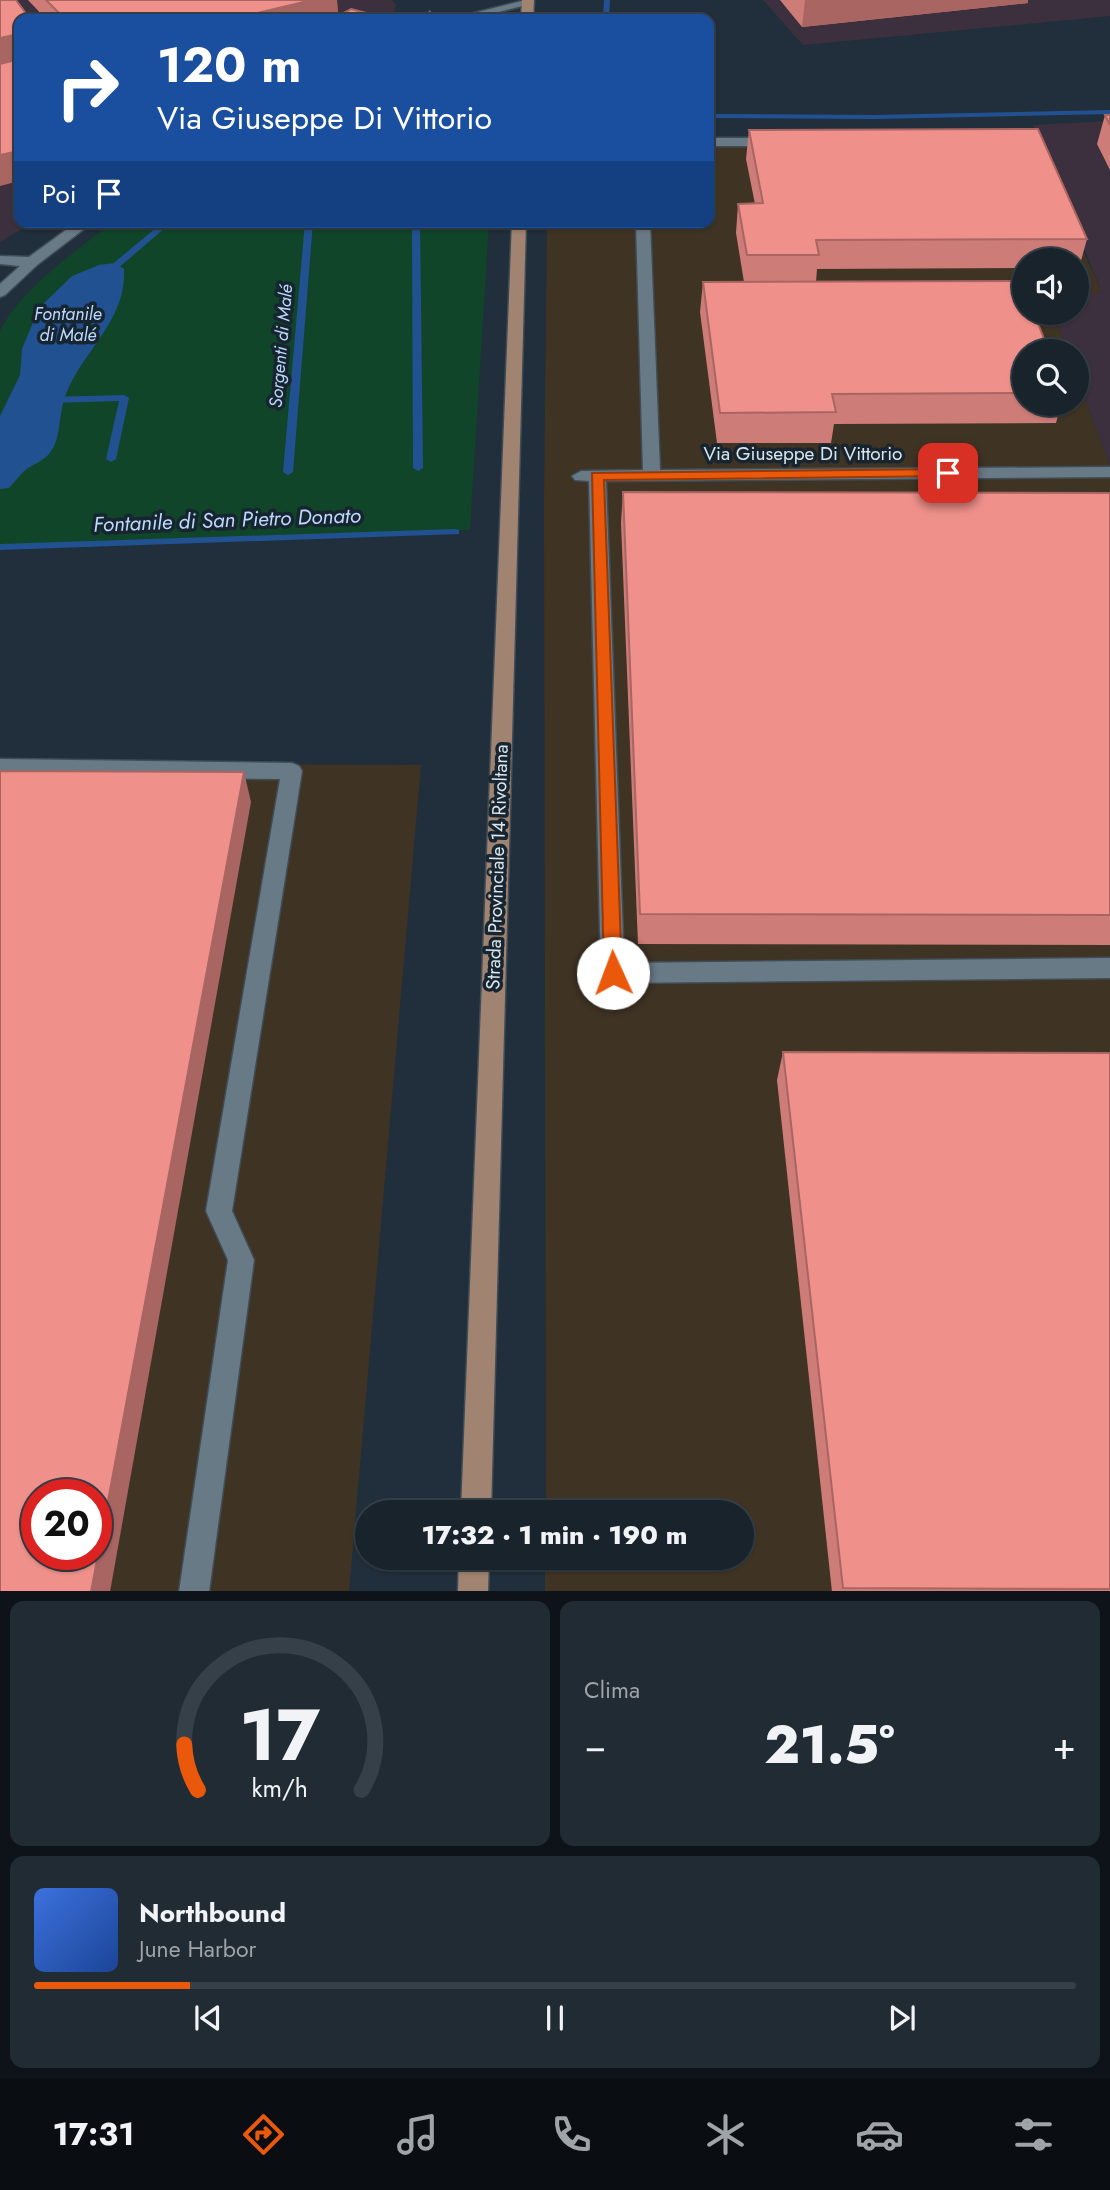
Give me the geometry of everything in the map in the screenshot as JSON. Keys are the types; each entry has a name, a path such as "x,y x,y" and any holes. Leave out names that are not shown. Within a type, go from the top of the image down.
{"main road":[{"name":"Strada Provinciale 14 Rivoltana","path":"476,1500 519,228"},
{"path":"473,1591 474,1570"}],"street":[{"path":"476,14 528,1"},
{"path":"714,142 791,142"},
{"path":"0,292 32,262 78,228"},
{"path":"643,228 652,476"},
{"path":"0,260 32,262"},
{"name":"Via Giuseppe Di Vittorio","path":"1110,472 589,476 613,973 1110,968"},
{"path":"0,767 292,771 219,1211 241,1260 194,1591"}],"shaded area":[{"path":"0,0 391,0 396,4 394,14 14,14 14,228 24,228 0,242"},
{"path":"763,0 1110,0 1110,16 803,45"},
{"path":"1110,121 1110,466 1089,410 1089,339 1063,339 1058,325 1089,325 1089,294 1102,292 1089,261 1089,248 1084,248 1033,125"},
{"path":"1030,134 1082,248 1012,248 1012,325 1058,325 1063,339 1012,339 1012,416 1089,416 1089,410 1110,466 1110,1591 545,1591 545,1570 754,1570 754,1500 546,1500 544,501 547,228 714,228 714,137"},
{"path":"1089,263 1102,292 1089,294"},
{"path":"0,763 421,765 349,1591 0,1591"}],"green space":[{"path":"107,228 489,228 470,530 0,548 0,331 20,301 68,257"}],"water":[{"name":"Fontanile di Malé","path":"115,263 124,269 123,288 118,305 102,336 72,381 63,404 53,448 46,457 23,472 9,488 0,489 0,416 20,375 22,349 39,308 72,276 99,265"}],"building":[{"path":"0,0 16,0 26,14 14,14 14,35 0,38"},
{"path":"46,0 312,0 253,14 60,14"},
{"path":"351,9 370,14 342,14"},
{"path":"14,60 14,152 0,155 0,64"},
{"path":"1038,129 1087,239 816,240 819,255 747,255 738,204 763,203 749,130"},
{"path":"1012,281 1012,325 1039,325 1044,339 1012,339 1012,393 832,394 836,412 720,413 703,282"},
{"path":"623,492 1110,493 1110,915 640,914"},
{"path":"0,771 244,772 112,1479 21,1479 21,1570 95,1570 91,1591 0,1591"},
{"path":"783,1052 1110,1053 1110,1589 843,1588"}],"waterway":[{"path":"606,14 607,0"},
{"path":"714,116 874,117 1110,112"},
{"name":"Fontanile di Malé","path":"106,274 161,228"},
{"name":"Sorgenti di Malé","path":"288,472 308,228"},
{"name":"Sorgenti di Malé","path":"416,228 418,468"},
{"path":"49,400 124,398 111,459"},
{"name":"Fontanile di San Pietro Donato","path":"0,547 455,532"}],"route":[{"path":"613,973 597,476 948,473"}]}
